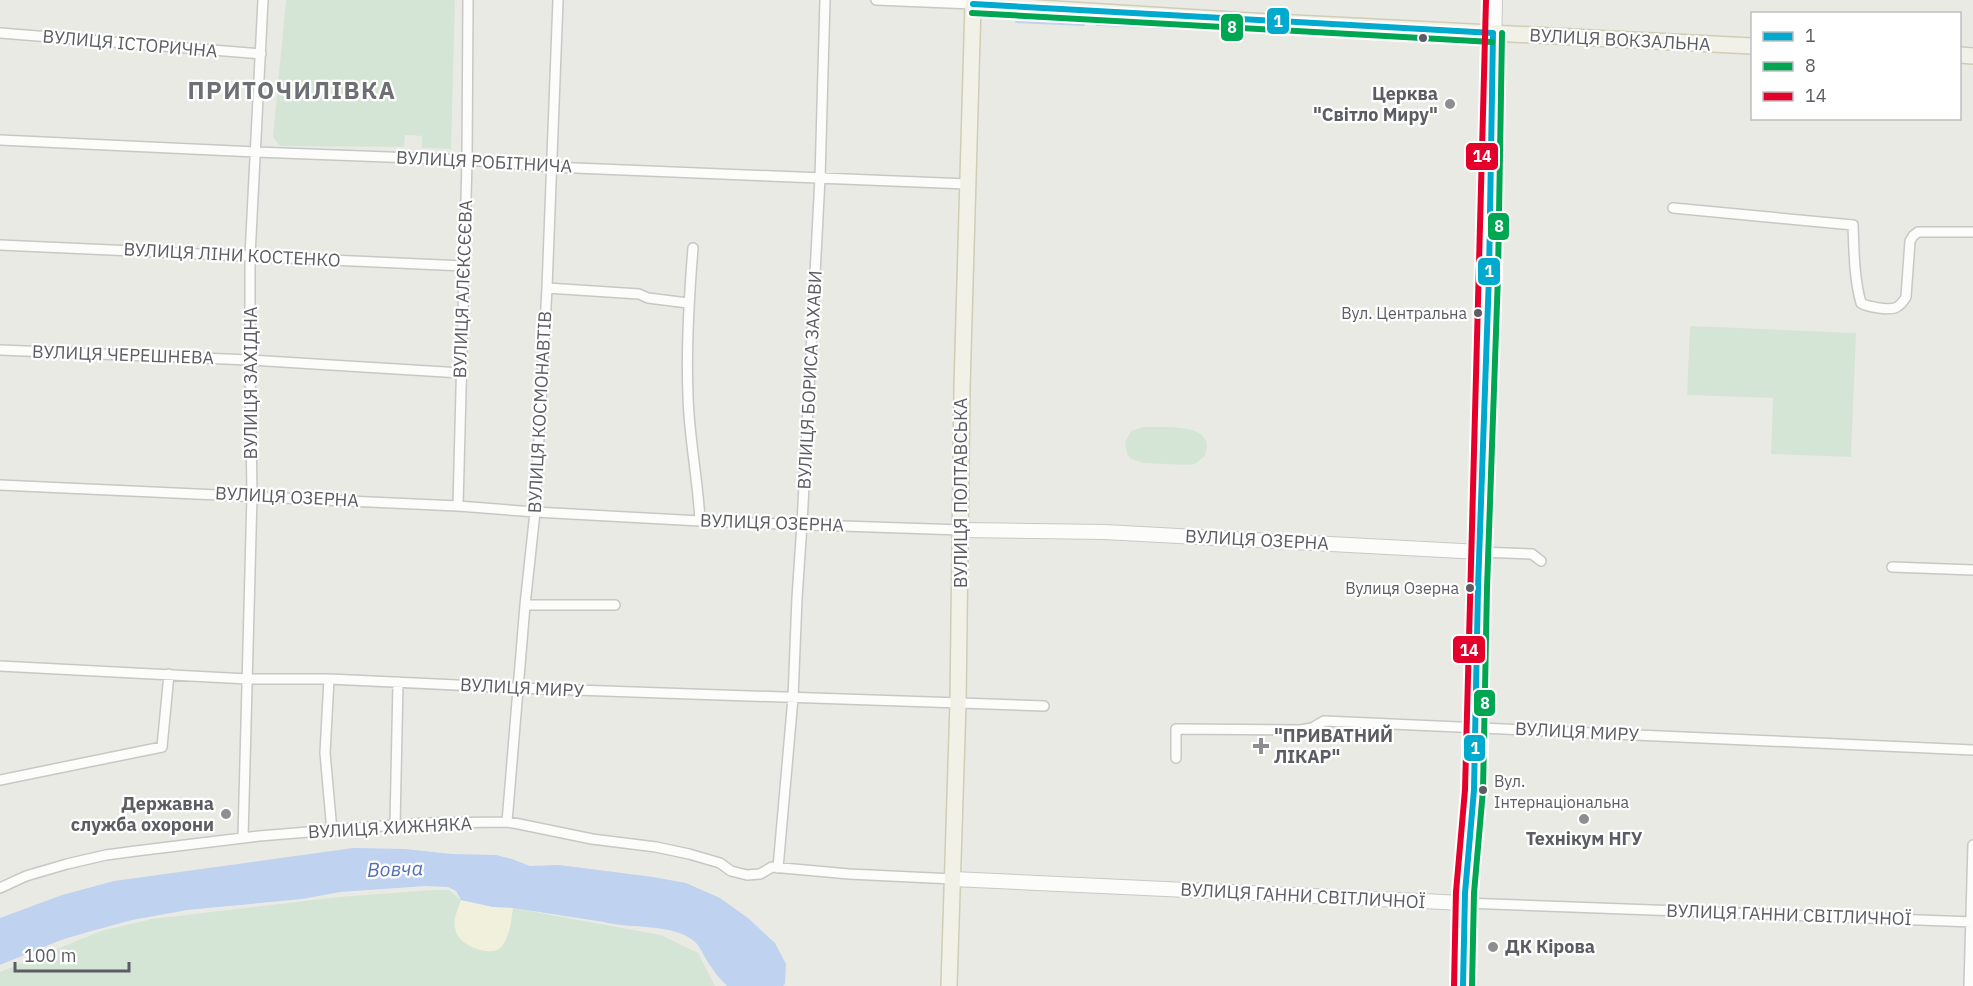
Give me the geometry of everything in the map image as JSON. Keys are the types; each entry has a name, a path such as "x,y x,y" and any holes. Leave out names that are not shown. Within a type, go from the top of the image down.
{"main road":[{"name":"ВУЛИЦЯ ВОКЗАЛЬНА","path":"973,2 1751,46"},
{"name":"ВУЛИЦЯ ПОЛТАВСЬКА","path":"949,986 958,703 962,387 973,2"}],"street":[{"name":"ВУЛИЦЯ ЗАХІДНА","path":"243,838 252,495 249,360 250,256 263,0"},
{"name":"ВУЛИЦЯ АЛЄКСЄЄВА","path":"458,506 467,160 468,0"},
{"name":"ВУЛИЦЯ КОСМОНАВТІВ","path":"507,822 535,512 547,288 558,0"},
{"name":"ВУЛИЦЯ БОРИСА ЗАХАВИ","path":"778,867 793,698 820,178 825,0"},
{"name":"ВУЛИЦЯ ВОКЗАЛЬНА","path":"876,0 973,2"},
{"path":"1463,986 1464,903 1474,790 1490,270 1495,0"},
{"name":"ВУЛИЦЯ ІСТОРИЧНА","path":"0,33 261,54"},
{"name":"ВУЛИЦЯ РОБІТНИЧА","path":"0,140 467,160 551,167 968,184"},
{"path":"1673,208 1853,225 1859,296 1861,303 1867,306 1894,308 1902,303 1906,297 1910,241 1918,232 1973,232"},
{"name":"ВУЛИЦЯ ЛІНИ КОСТЕНКО","path":"0,245 464,266"},
{"path":"693,248 688,303 688,396 700,521"},
{"path":"547,288 639,294 648,298 688,303"},
{"name":"ВУЛИЦЯ ЧЕРЕШНЕВА","path":"0,350 249,360 461,373"},
{"name":"ВУЛИЦЯ ОЗЕРНА","path":"0,485 252,495 700,521 961,530 1104,532 1532,554 1541,561"},
{"path":"1892,567 1973,570"},
{"path":"525,605 615,605"},
{"name":"ВУЛИЦЯ МИРУ","path":"0,666 248,679 329,679 518,688 1044,706"},
{"path":"0,780 162,747 169,674"},
{"path":"329,679 325,753 332,831"},
{"path":"395,825 398,682"},
{"name":"ВУЛИЦЯ МИРУ","path":"1176,758 1176,729 1300,729 1312,728 1324,721 1973,750"},
{"name":"ВУЛИЦЯ ХИЖНЯКА","path":"0,888 26,876 106,855 243,838 425,823 507,822 592,839 656,847 689,854 747,875 760,874 772,867 778,867"},
{"path":"1969,986 1973,844"},
{"name":"ВУЛИЦЯ ГАННИ СВІТЛИЧНОЇ","path":"778,867 849,874 1464,903 1972,922"}],"shaded area":[{"path":"286,0 455,0 451,149 422,148 422,136 405,135 404,147 280,146 273,137"},
{"path":"1690,326 1856,333 1851,457 1771,454 1773,398 1687,395"},
{"path":"1143,427 1175,427 1196,432 1204,437 1207,445 1205,456 1195,464 1189,465 1143,463 1131,459 1127,454 1125,442 1131,431"},
{"path":"449,890 461,900 454,920 509,932 513,908 661,935 698,953 715,986 0,986 0,972 101,931 152,919 338,897"}],"sand":[{"path":"461,900 493,907 513,908 507,936 499,949 485,951 478,949 459,937 455,924"}],"water":[{"name":"Вовча","path":"353,848 496,855 530,866 559,865 686,883 720,898 748,918 775,943 786,964 785,984 783,986 727,986 714,971 697,944 675,931 493,907 461,900 456,891 448,887 425,886 340,892 302,899 187,910 132,920 61,940 0,965 0,918 62,895 114,881"}],"waterway":[{"path":"1016,22 1084,25"},
{"path":"1097,25 1197,29"}],"transit line":[{"name":"14","path":"1454,986 1456,892 1465,790 1486,0"},
{"name":"1","path":"973,4 1493,33"},
{"name":"8","path":"972,13 1492,42"},
{"name":"1","path":"1463,986 1465,893 1474,790 1478,588 1489,275 1493,33"},
{"name":"8","path":"1472,986 1474,893 1483,790 1487,588 1498,275 1502,33"}],"place":[{"name":"Церква \"Світло Миру\"","path":"1450,104"},
{"name":"Вул. Центральна","path":"1478,313"},
{"name":"Вулиця Озерна","path":"1470,588"},
{"name":"\"ПРИВАТНИЙ ЛІКАР\"","path":"1261,746"},
{"name":"Вул. Інтернаціональна","path":"1483,790"},
{"name":"Державна служба охорони","path":"226,814"},
{"name":"Технікум НГУ","path":"1584,819"},
{"name":"ДК Кірова","path":"1493,947"}],"district":[{"name":"ПРИТОЧИЛІВКА","path":"292,91"}]}
